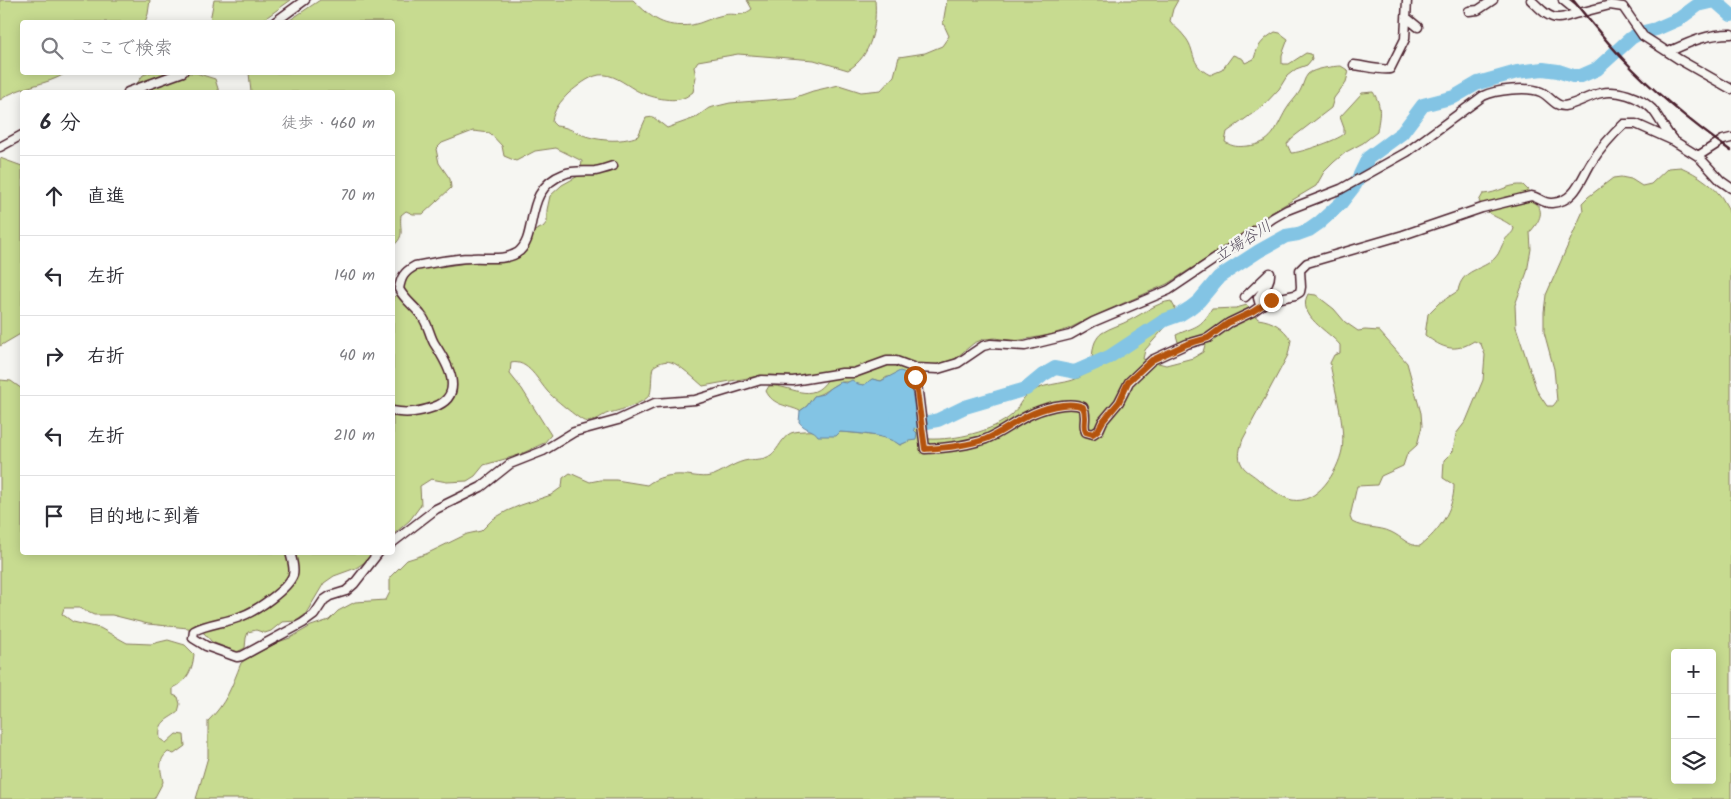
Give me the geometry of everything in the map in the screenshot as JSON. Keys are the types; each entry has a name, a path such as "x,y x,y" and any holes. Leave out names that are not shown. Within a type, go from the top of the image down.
{"street":[{"path":"278,20 305,0"},
{"path":"1354,65 1369,66 1383,70 1390,69 1404,39 1407,0"},
{"path":"1469,11 1478,10 1493,0"},
{"path":"1531,0 1548,16 1554,18 1610,5 1623,7 1643,36 1731,89"},
{"path":"1563,0 1579,13"},
{"path":"1407,18 1418,27"},
{"path":"1668,52 1705,36 1731,34"},
{"path":"134,90 175,75"},
{"path":"395,541 436,509 481,487 510,464 543,451 574,432 618,420 655,403 695,400 761,380 794,382 842,373 854,373 887,360 896,361 915,368 938,369 958,363 983,346 991,344 1025,346 1070,335 1093,322 1169,290 1272,218 1287,210 1341,189 1407,152 1490,92 1534,90 1541,92 1559,106 1564,106 1602,92 1625,94 1636,98 1650,107 1674,141"},
{"path":"915,368 925,449 961,446 986,439 1027,416 1073,404 1083,407 1086,413 1084,429 1086,432 1093,434 1119,402 1128,382 1152,360 1187,344 1208,338 1228,323 1252,312 1271,300 1296,295 1300,292 1301,287 1300,270 1306,263 1403,235 1482,208 1531,196 1536,196 1549,204 1561,202 1576,191 1591,163 1624,124 1636,124 1674,141 1698,156 1731,188"},
{"path":"0,147 20,136"},
{"path":"1698,156 1723,140 1731,138"},
{"path":"395,411 406,413 422,411 443,403 451,391 452,384 443,355 433,341 422,315 398,289 400,278 406,270 414,266 471,258 511,256 521,250 525,242 537,199 546,185 563,174 597,171 613,166"},
{"path":"1245,297 1270,273 1267,285 1258,298 1260,305 1262,305"},
{"path":"291,555 294,574 290,583 252,611 241,617 202,627 194,631 193,638 206,646 242,656 303,623 314,614 324,600 346,590 354,584 377,555"}],"green space":[{"path":"0,0 150,0 146,20 20,20 20,75 62,75 50,81 16,91 0,100"},
{"path":"214,0 291,0 263,20 210,20"},
{"path":"320,0 633,0 659,21 682,26 696,24 728,14 744,14 752,9 747,0 875,0 874,29 868,48 863,57 848,70 814,60 738,54 698,61 694,67 696,77 693,92 684,98 672,100 645,94 618,79 599,75 583,82 569,93 563,99 553,118 552,122 556,126 585,136 624,140 638,136 646,118 653,117 667,128 695,118 709,108 730,103 793,98 839,85 861,92 881,90 894,76 899,57 925,53 942,46 949,36 943,23 947,0 1178,0 1170,21 1188,41 1198,66 1210,75 1222,70 1233,55 1243,59 1245,63 1254,59 1257,50 1264,40 1275,32 1288,39 1282,55 1282,64 1289,64 1306,53 1311,54 1312,59 1307,65 1296,69 1287,76 1279,89 1263,106 1227,132 1225,142 1233,146 1256,145 1268,139 1300,91 1307,76 1311,72 1324,68 1341,66 1349,71 1346,82 1334,98 1331,108 1287,144 1291,153 1319,146 1344,134 1340,117 1362,93 1373,92 1378,102 1379,116 1377,132 1334,162 1324,172 1316,186 1269,214 1214,254 1167,284 1068,329 1050,335 1015,341 995,338 984,339 974,343 951,362 937,366 913,365 914,387 910,386 909,381 887,377 881,381 872,379 864,386 842,382 814,396 807,406 800,411 773,400 766,391 769,386 808,393 821,387 828,379 771,375 703,386 687,372 666,361 653,367 651,392 648,397 633,405 588,422 571,412 548,392 523,364 511,363 510,374 522,389 551,435 544,443 519,455 484,465 475,476 467,481 447,482 431,479 420,486 421,505 410,520 395,533 395,296 414,271 473,262 492,262 519,255 532,232 543,227 547,222 550,196 562,185 580,175 582,161 556,148 535,151 516,161 504,156 502,146 490,133 473,131 442,143 436,149 439,163 450,179 451,188 423,214 413,214 406,211 401,215 401,235 395,244 395,90 251,90 249,75 395,75 395,20 290,20"},
{"path":"143,75 202,75 215,79 218,90 132,90"},
{"path":"0,158 20,165 20,334 0,346"},
{"path":"1681,167 1706,182 1717,192 1727,206 1731,218 1731,799 196,799 208,757 208,721 224,701 241,663 278,642 290,638 311,626 329,620 338,611 355,602 386,600 390,592 390,577 407,560 426,554 467,534 481,531 493,519 507,511 551,495 562,487 563,478 570,473 590,482 616,480 647,485 655,480 669,476 710,476 739,462 768,457 788,435 799,431 842,432 874,436 894,440 900,445 911,438 913,434 917,409 929,439 973,434 1004,421 1012,415 1024,398 1031,392 1044,386 1079,378 1085,374 1090,367 1095,342 1100,335 1166,302 1171,301 1175,308 1169,323 1145,350 1143,359 1166,365 1193,358 1203,352 1205,345 1200,339 1182,344 1178,342 1176,335 1200,324 1212,309 1236,308 1247,305 1258,319 1277,325 1291,340 1288,355 1243,439 1239,456 1240,462 1247,471 1275,492 1292,500 1310,497 1325,485 1340,458 1343,441 1341,419 1330,363 1334,355 1340,353 1340,345 1310,316 1305,302 1308,294 1316,295 1334,309 1345,322 1358,331 1379,331 1407,363 1421,413 1422,426 1417,445 1407,454 1403,466 1381,476 1377,485 1357,486 1350,517 1352,522 1361,526 1386,530 1408,543 1420,546 1439,527 1451,503 1454,485 1443,478 1444,460 1453,451 1456,434 1466,421 1483,380 1485,355 1481,344 1474,341 1461,347 1449,348 1431,340 1425,335 1428,314 1439,303 1458,291 1460,284 1468,274 1495,258 1514,228 1483,207 1479,201 1483,194 1523,185 1528,190 1530,201 1539,207 1539,220 1530,232 1531,249 1527,272 1515,305 1516,327 1537,391 1547,406 1553,406 1557,401 1554,369 1544,332 1546,295 1583,211 1582,203 1613,178 1631,179 1642,186 1651,184 1668,168"},
{"path":"0,380 11,381 20,388 20,555 371,555 356,568 334,576 324,583 305,615 296,621 282,622 271,631 265,633 256,630 248,632 245,648 237,652 212,642 204,633 188,628 148,624 112,615 94,615 79,608 64,608 62,614 73,622 100,628 127,643 151,644 168,640 185,645 194,654 186,679 173,688 173,695 178,697 180,704 178,712 164,722 160,728 160,739 166,743 176,734 184,735 185,746 174,754 168,752 162,759 163,782 154,799 0,799"}],"water":[{"path":"900,371 906,373 911,387 915,409 914,430 917,433 916,440 900,445 888,439 863,434 840,432 836,436 818,436 799,422 800,411 807,406 814,396 823,394 840,382 846,383 852,380 864,385 872,379 881,381"}],"waterway":[{"path":"1714,0 1731,15"},
{"name":"立場谷川","path":"897,415 923,423 938,420 965,407 1026,389 1055,368 1075,372 1109,357 1165,320 1179,315 1190,308 1199,301 1219,277 1259,251 1286,236 1309,230 1319,223 1341,203 1355,185 1368,158 1402,133 1423,105 1454,97 1478,83 1517,72 1543,69 1581,76 1597,69 1631,38 1679,19 1698,5 1715,1"}],"railway":[{"path":"1573,0 1610,45 1648,84 1688,119 1731,151"}],"route":[{"path":"915,377 925,449 961,446 986,439 1027,416 1073,404 1083,407 1086,413 1084,429 1086,432 1093,434 1119,402 1128,382 1146,368 1152,360 1187,344 1208,338 1228,323 1252,312 1271,300"}]}
